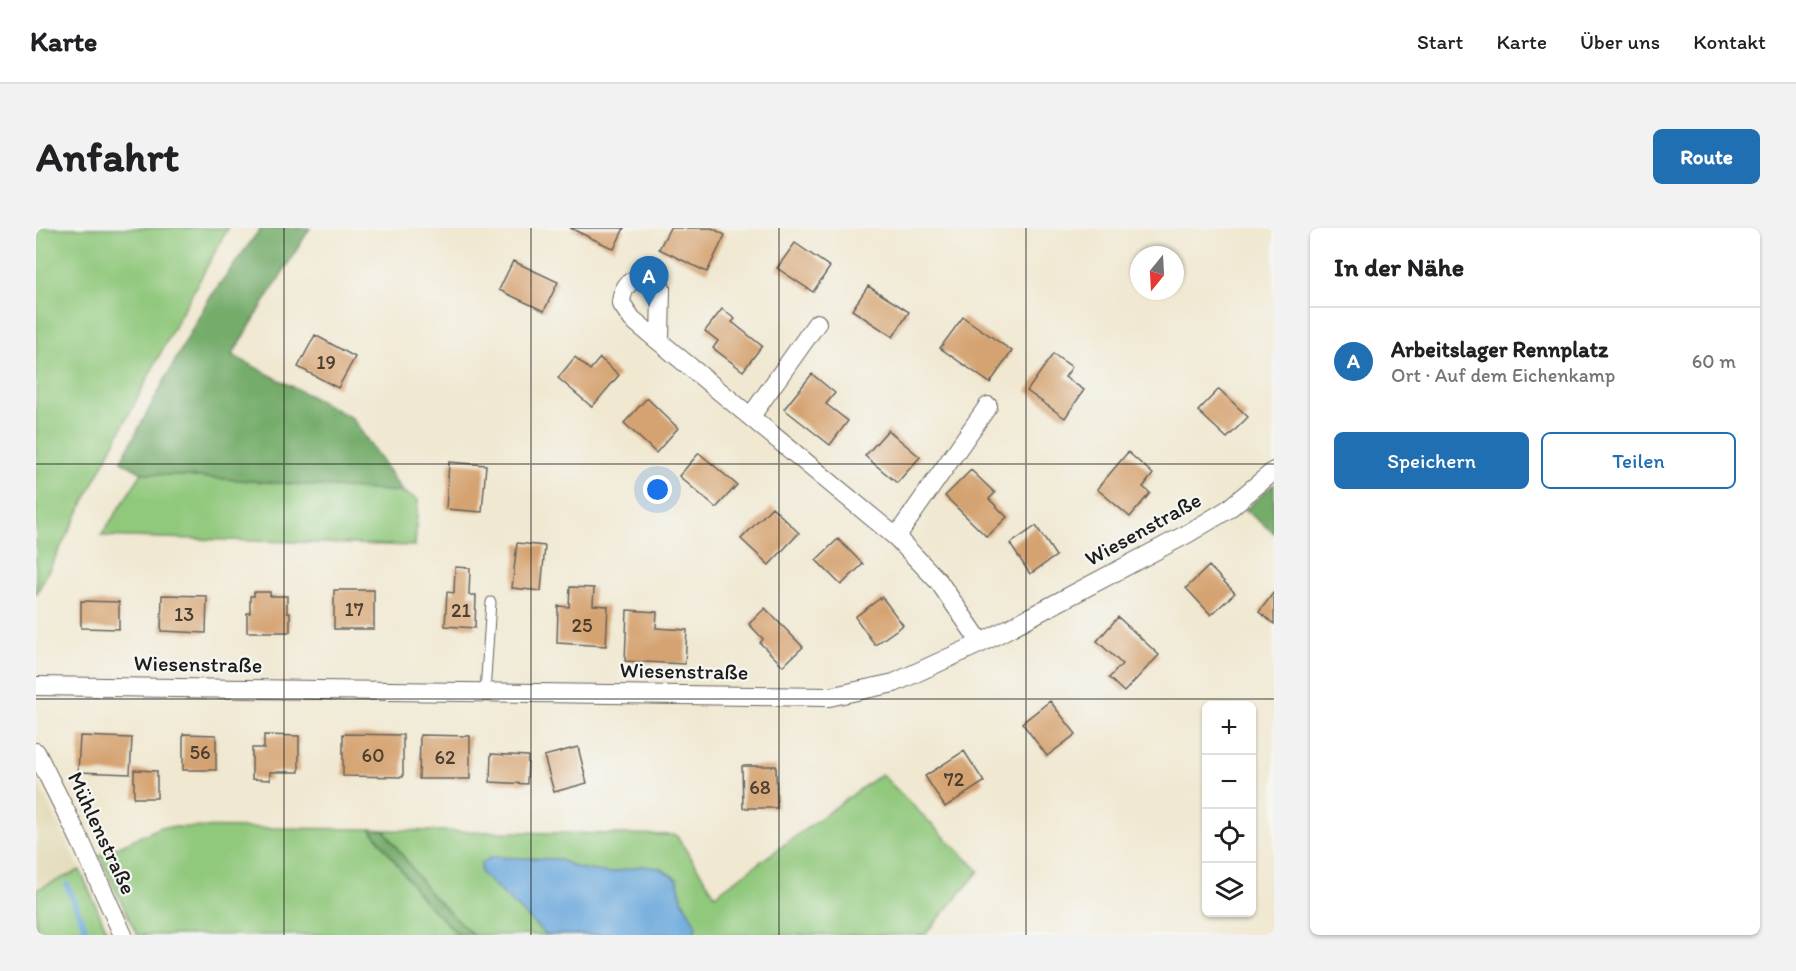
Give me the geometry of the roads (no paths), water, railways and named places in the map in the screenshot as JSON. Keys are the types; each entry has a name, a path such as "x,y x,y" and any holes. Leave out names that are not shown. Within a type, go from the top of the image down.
{"street":[{"path":"751,416 817,323"},
{"path":"660,341 896,537 939,582 981,643"},
{"path":"896,537 988,406"},
{"name":"Wiesenstraße","path":"36,686 829,697 894,683 981,643 1187,534 1227,510 1274,471"},
{"name":"Mühlenstraße","path":"36,752 80,840 123,935"}],"lane":[{"path":"485,692 491,602"}],"water":[{"path":"492,857 558,859 578,868 609,873 641,866 660,868 677,879 683,901 696,925 694,935 546,935 481,873 481,863"}],"waterway":[{"path":"67,885 88,935"}],"place":[{"name":"Arbeitslager Rennplatz","path":"649,306"}]}
